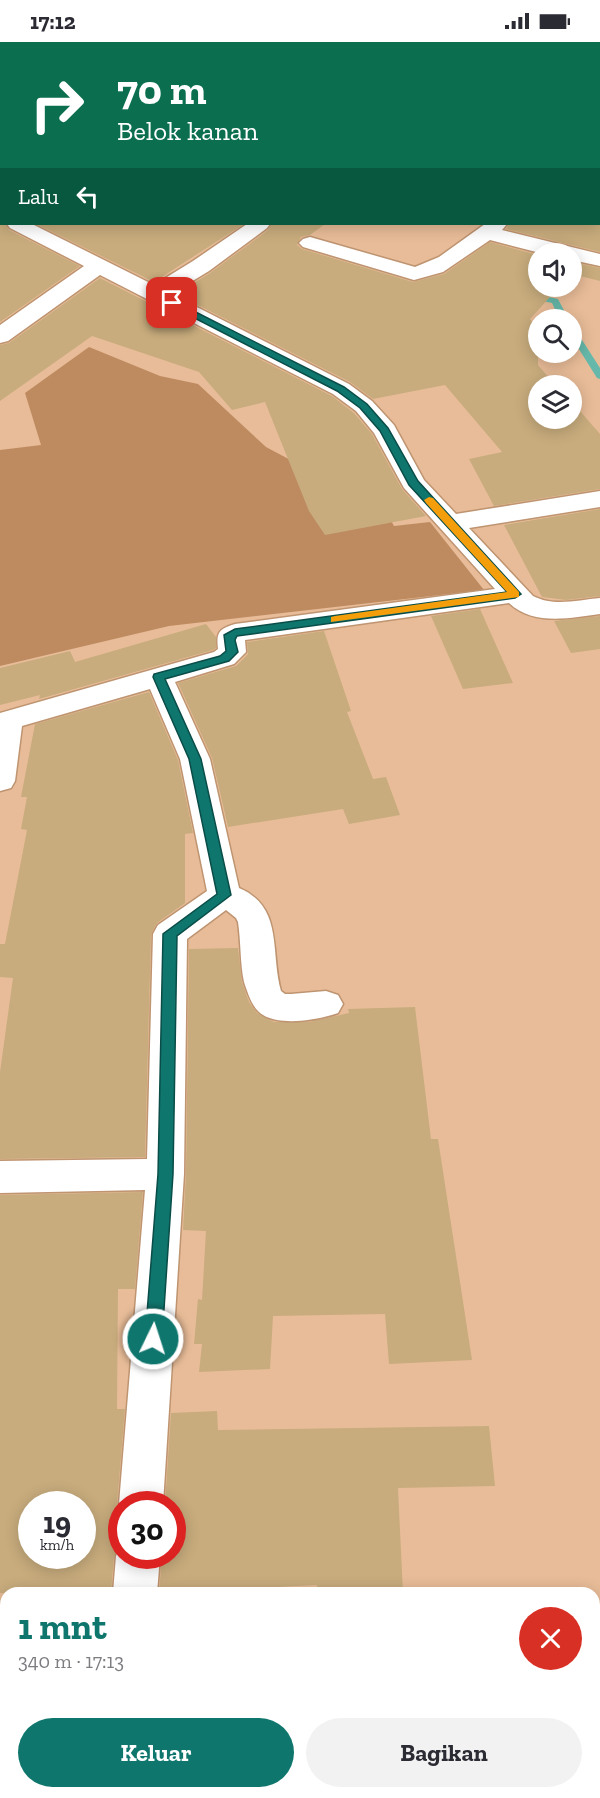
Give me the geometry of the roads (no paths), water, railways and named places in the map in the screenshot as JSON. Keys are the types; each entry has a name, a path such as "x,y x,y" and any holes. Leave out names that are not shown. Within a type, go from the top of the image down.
{"street":[{"path":"19,225 331,384 364,406 384,430 413,483 520,600 541,610 600,606"},
{"path":"155,294 259,225"},
{"path":"310,243 414,274 425,273 491,228 537,243"},
{"path":"582,256 600,260"},
{"path":"0,336 98,266"},
{"path":"450,522 600,499"},
{"path":"0,781 4,722 224,658 232,652 229,640 230,635 235,633 515,594"},
{"path":"159,677 195,759 224,895"},
{"path":"224,895 239,901 252,914 264,992 270,1003 279,1007 326,1004"},
{"path":"142,1491 165,1174 170,934 224,895"},
{"path":"0,1177 165,1174"},
{"path":"135,1587 137,1569"}],"waterway":[{"path":"535,297 555,301 559,309"},
{"path":"582,347 600,376"}]}
